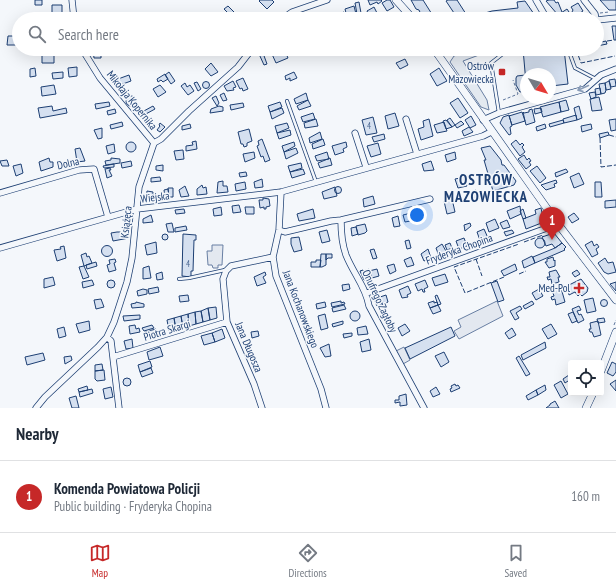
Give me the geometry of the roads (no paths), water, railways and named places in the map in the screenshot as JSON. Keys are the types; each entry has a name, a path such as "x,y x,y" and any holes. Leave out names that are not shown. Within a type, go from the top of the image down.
{"street":[{"path":"72,0 73,12"},
{"path":"292,12 327,0"},
{"path":"396,0 407,12"},
{"path":"536,0 543,12"},
{"path":"584,0 593,12"},
{"path":"604,19 616,18"},
{"name":"Mikołaja Kopernika","path":"86,56 100,78 154,143"},
{"path":"154,143 161,139 189,111 238,67 247,56"},
{"path":"439,56 491,132 616,300"},
{"path":"483,120 499,113 586,88 601,75 616,69"},
{"path":"406,119 417,154"},
{"name":"Wiejska","path":"0,248 137,209 281,192 366,167 483,136 491,132"},
{"path":"355,133 366,167"},
{"name":"Książęca","path":"36,408 106,336 114,322 127,282 132,258 140,187 154,143"},
{"name":"Dolna","path":"0,193 79,170 94,169 108,217"},
{"name":"Jana Kochanowskiego","path":"281,192 274,257 276,276 318,381 326,408"},
{"path":"278,230 284,232 430,199"},
{"name":"Onufrego Zagłoby","path":"341,220 342,241 346,255 367,293 369,306 424,408"},
{"name":"Fryderyka Chopina","path":"367,293 558,224"},
{"path":"227,269 231,266 274,257"},
{"name":"Jana Długosza","path":"227,269 223,279 227,322 254,384 262,408"},
{"name":"Piotra Skargi","path":"112,357 227,322"},
{"path":"604,363 616,332"},
{"path":"106,336 111,341 119,408"},
{"path":"586,408 592,396"}],"lane":[{"path":"499,113 491,63 500,56"},
{"path":"571,56 575,68 596,80"},
{"path":"287,102 316,182"},
{"path":"179,278 189,278 227,269"}],"place":[{"name":"Ostrów Mazowiecka","path":"502,72"},
{"name":"Komenda Powiatowa Policji","path":"552,240"},
{"name":"Med-Pol","path":"579,288"}],"district":[{"name":"OSTRÓW MAZOWIECKA","path":"486,188"}]}
